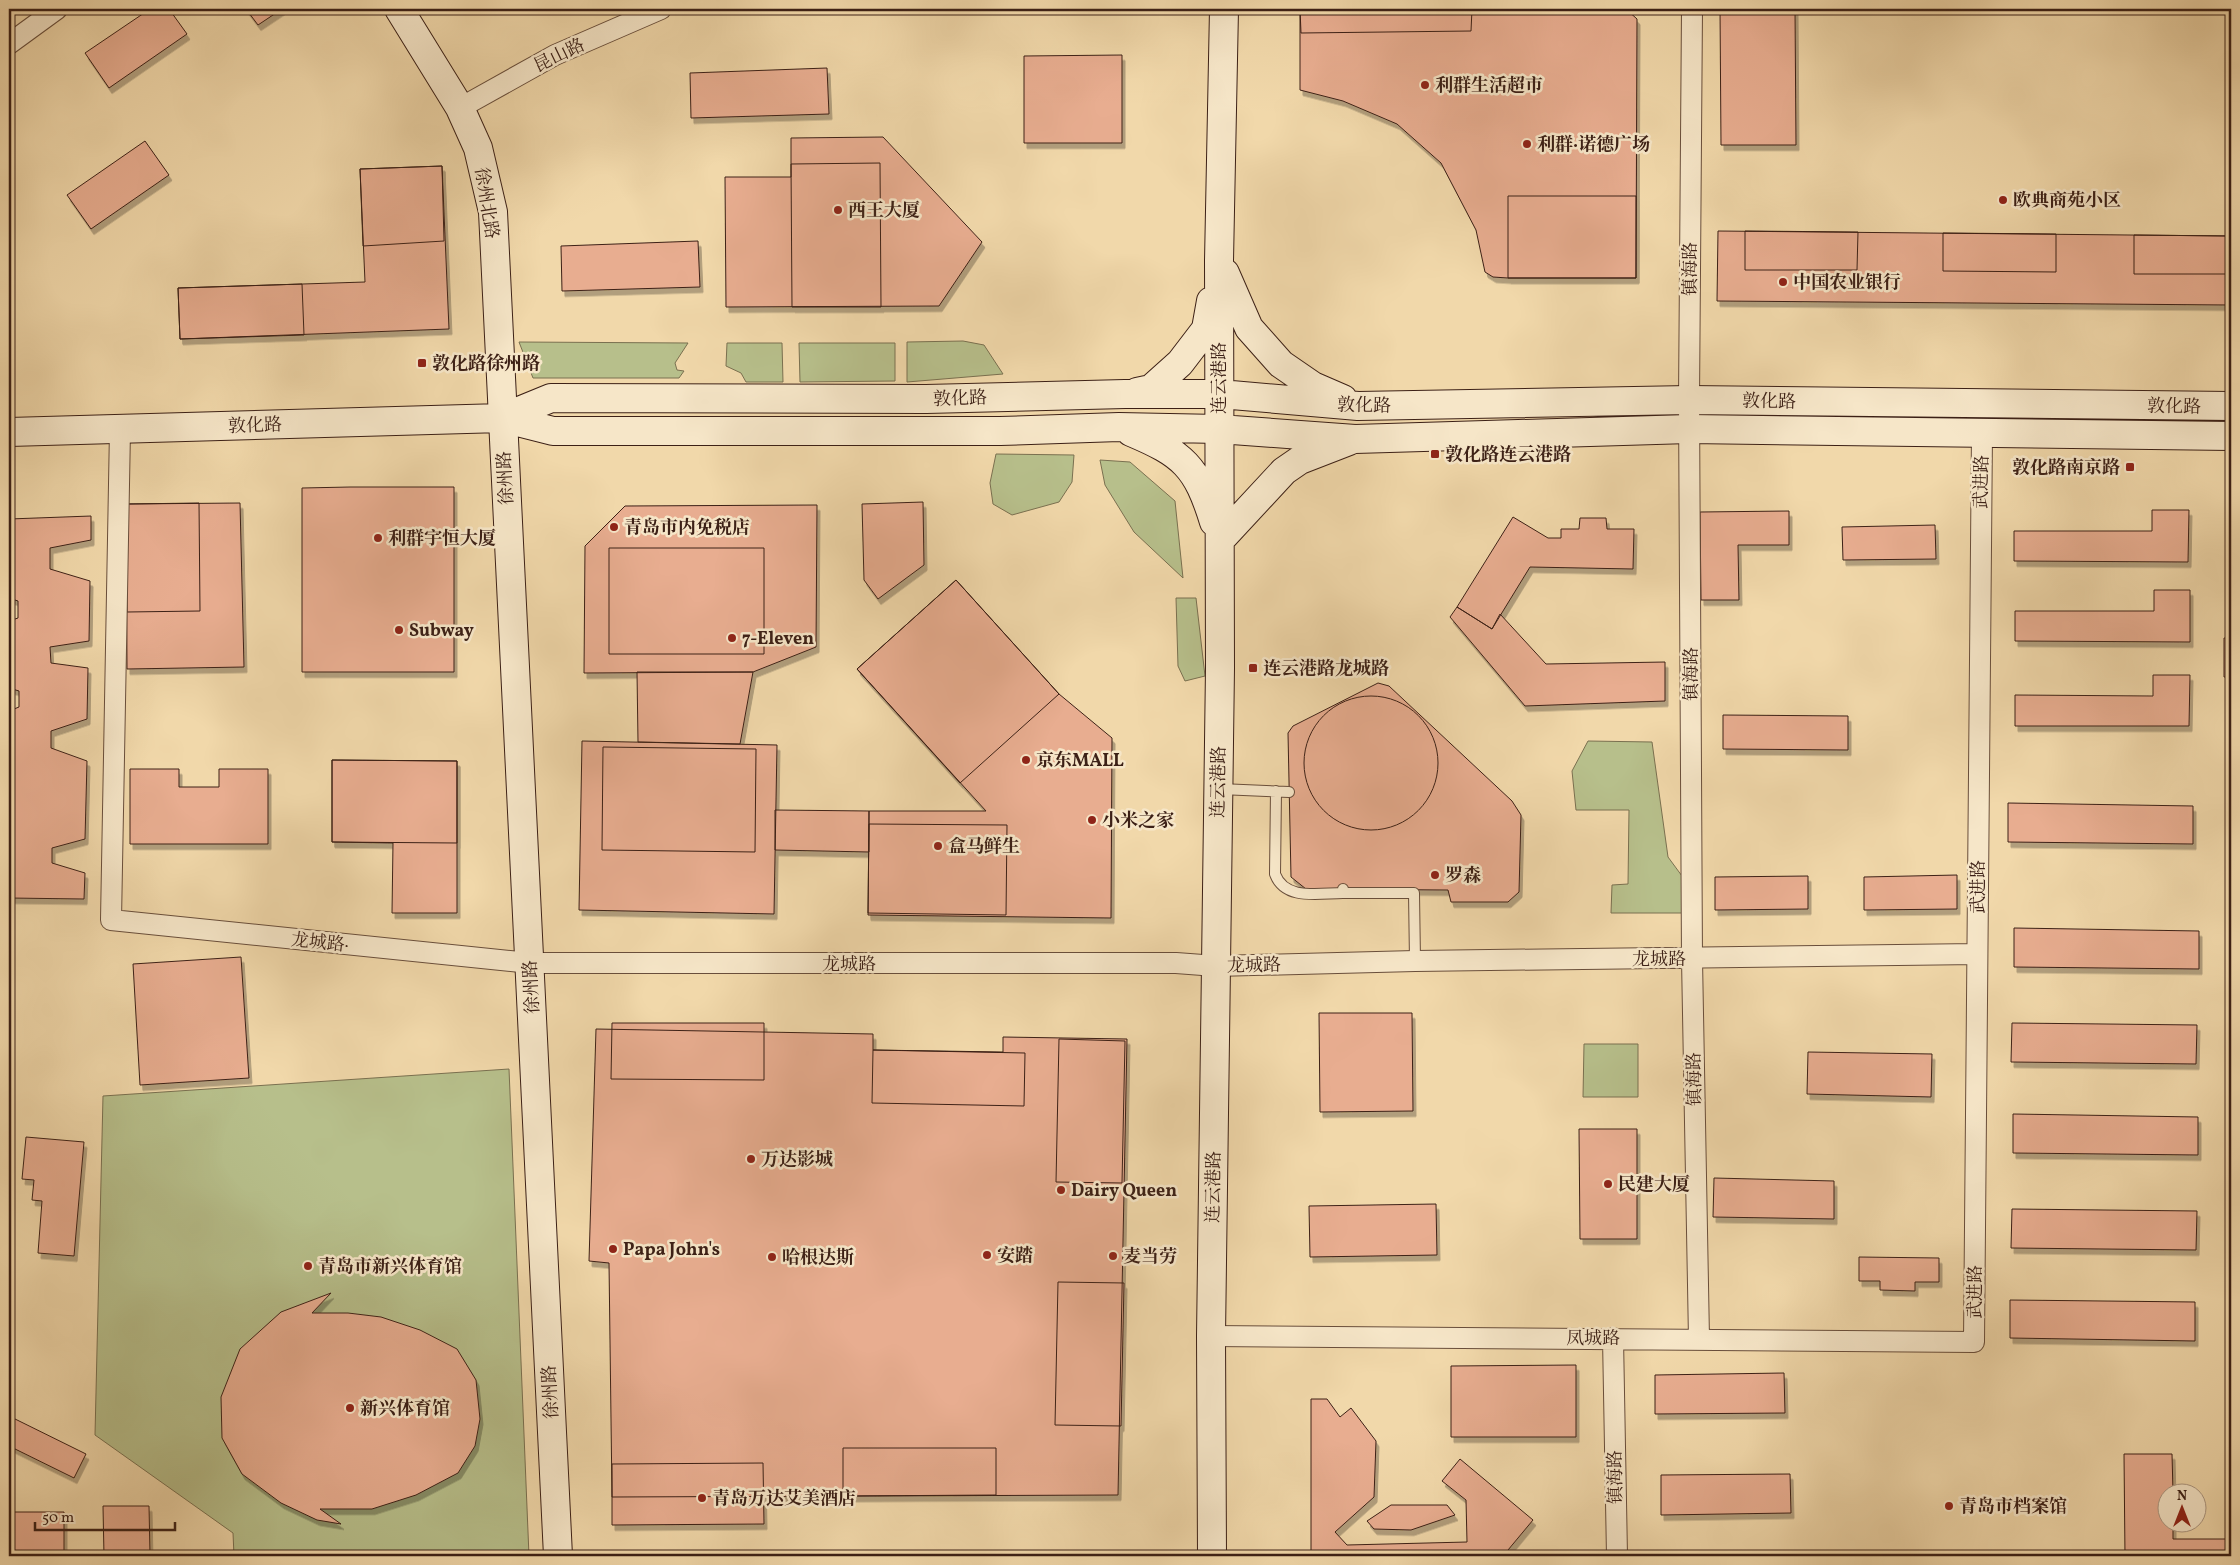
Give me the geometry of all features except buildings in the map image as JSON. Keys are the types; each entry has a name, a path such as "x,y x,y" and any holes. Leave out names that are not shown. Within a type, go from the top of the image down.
{"main road":[{"name":"徐州北路","path":"398,9 460,108 478,148 493,212 502,418"},
{"name":"连云港路","path":"1212,1556 1211,1336 1220,540 1219,260 1224,9"},
{"path":"1125,394 1151,389 1180,363 1206,329 1219,260"},
{"path":"1219,260 1249,328 1281,364 1314,386 1358,406"},
{"name":"敦化路","path":"502,418 551,398 926,399 1125,394 1220,394 1358,406 1689,400 2231,406"},
{"name":"敦化路","path":"9,432 502,418 553,431 1000,431 1120,427 1219,429 1355,439 1689,429 2231,436"},
{"name":"徐州路","path":"502,418 558,1556"},
{"path":"1120,427 1162,445 1187,464 1207,499 1220,540 1284,471 1300,460 1355,439"}],"street":[{"path":"9,44 57,9"},
{"name":"昆山路","path":"460,108 555,55 661,9"},
{"name":"镇海路","path":"1692,9 1689,429 1692,959 1699,1339"},
{"name":"龙城路·","path":"120,430 111,920 530,963"},
{"name":"武进路","path":"1974,1342 1982,433"},
{"name":"龙城路","path":"530,963 1176,963 1216,966 1415,961 1978,954"},
{"name":"凤城路","path":"1211,1336 1974,1342"},
{"name":"镇海路","path":"1613,1338 1617,1556"}],"lane":[{"path":"1218,789 1289,792"},
{"path":"1276,791 1275,874 1278,882 1292,892 1414,893 1415,961"}],"green space":[{"path":"963,341 984,345 1003,374 907,382 907,342"},
{"path":"519,342 688,343 675,363 677,370 684,371 679,378 533,378"},
{"path":"727,343 782,343 783,382 746,382 741,373 726,366"},
{"path":"799,343 895,343 895,381 800,382"},
{"path":"996,454 1074,455 1072,482 1059,502 1012,515 993,504 990,483"},
{"path":"1100,460 1130,462 1175,501 1183,578 1134,532 1105,485"},
{"path":"1176,598 1196,598 1205,676 1185,681 1178,666"},
{"path":"1588,741 1652,742 1668,857 1682,876 1682,913 1611,913 1612,885 1628,884 1629,810 1576,810 1572,771"},
{"path":"1584,1044 1638,1044 1638,1097 1583,1097"},
{"name":"青岛市新兴体育馆","path":"509,1069 529,1556 234,1556 233,1533 95,1435 103,1096"}],"place":[{"name":"利群生活超市","path":"1425,85"},
{"name":"利群·诺德广场","path":"1527,144"},
{"name":"欧典商苑小区","path":"2003,200"},
{"name":"西王大厦","path":"838,210"},
{"name":"中国农业银行","path":"1783,282"},
{"name":"敦化路徐州路","path":"422,363"},
{"name":"敦化路连云港路","path":"1435,454"},
{"name":"敦化路南京路","path":"2130,467"},
{"name":"青岛市内免税店","path":"614,527"},
{"name":"利群宇恒大厦","path":"378,538"},
{"name":"Subway","path":"399,630"},
{"name":"7-Eleven","path":"732,638"},
{"name":"连云港路龙城路","path":"1253,668"},
{"name":"京东MALL","path":"1026,760"},
{"name":"小米之家","path":"1092,820"},
{"name":"盒马鲜生","path":"938,846"},
{"name":"罗森","path":"1435,875"},
{"name":"万达影城","path":"751,1159"},
{"name":"民建大厦","path":"1608,1184"},
{"name":"Dairy Queen","path":"1061,1190"},
{"name":"Papa John's","path":"613,1249"},
{"name":"安踏","path":"987,1255"},
{"name":"麦当劳","path":"1113,1256"},
{"name":"哈根达斯","path":"772,1257"},
{"name":"青岛市新兴体育馆","path":"308,1266"},
{"name":"新兴体育馆","path":"350,1408"},
{"name":"青岛万达艾美酒店","path":"702,1498"},
{"name":"青岛市档案馆","path":"1949,1506"}]}
